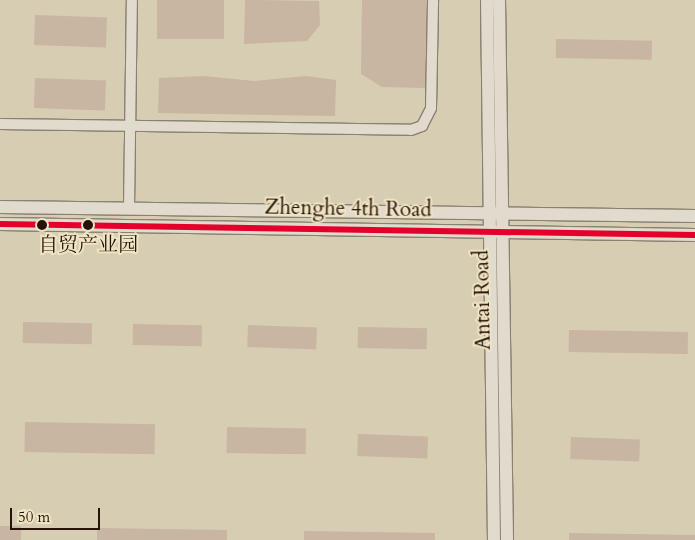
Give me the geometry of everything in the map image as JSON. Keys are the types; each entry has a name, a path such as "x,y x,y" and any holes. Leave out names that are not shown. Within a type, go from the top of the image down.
{"street":[{"path":"129,208 132,0"},
{"path":"0,124 411,130 422,126 431,108 433,0"},
{"name":"Antai Road","path":"487,0 496,213"},
{"name":"Antai Road","path":"494,540 499,0"},
{"name":"Zhenghe 4th Road","path":"0,206 695,216"},
{"name":"Zhenghe 4th Road","path":"0,224 695,235"},
{"name":"Antai Road","path":"496,232 507,540"}],"building":[{"path":"157,0 224,0 224,39 157,39"},
{"path":"245,0 319,1 320,25 307,41 244,44"},
{"path":"362,0 427,0 426,88 382,87 361,74"},
{"path":"35,15 107,18 106,47 34,45"},
{"path":"556,39 652,41 652,60 556,58"},
{"path":"203,76 254,81 306,76 336,80 335,116 158,113 159,78"},
{"path":"35,78 106,80 105,110 34,108"},
{"path":"23,322 92,323 92,344 23,343"},
{"path":"133,324 202,325 202,346 133,345"},
{"path":"248,325 317,327 316,349 247,347"},
{"path":"358,327 427,328 427,349 358,348"},
{"path":"569,330 688,332 688,354 569,352"},
{"path":"25,422 155,424 154,454 24,452"},
{"path":"227,427 306,428 306,454 227,453"},
{"path":"358,434 428,436 427,458 357,456"},
{"path":"571,437 640,439 639,461 570,459"},
{"path":"0,526 21,526 21,540 0,540"},
{"path":"97,528 227,530 227,540 97,540"},
{"path":"304,531 435,533 435,540 304,540"},
{"path":"569,533 695,535 695,540 569,540"}],"transit line":[{"path":"0,224 695,235"}],"place":[{"name":"自贸产业园","path":"88,225"}]}
